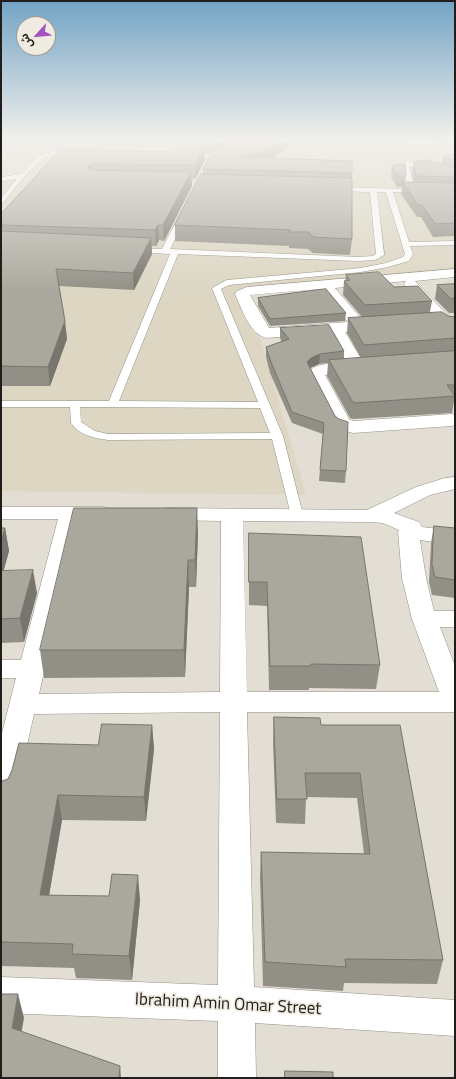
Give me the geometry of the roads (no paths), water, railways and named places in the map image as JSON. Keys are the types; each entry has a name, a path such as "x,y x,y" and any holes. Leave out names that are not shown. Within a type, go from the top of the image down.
{"street":[{"path":"391,324 266,334 261,330 242,294 247,291 455,273"},
{"path":"404,277 450,319 455,332"},
{"path":"325,285 360,327"},
{"path":"422,321 450,319"},
{"path":"335,329 364,367 322,370 316,373 342,422 353,427 452,420"},
{"path":"371,516 412,496 455,483"},
{"path":"1,513 124,514"},
{"path":"1,794 70,513"},
{"path":"23,704 455,701 424,619 414,581 409,532 411,527 386,517 371,516 147,514"},
{"path":"232,514 237,1078"},
{"path":"409,532 455,538"},
{"path":"424,619 455,619"},
{"path":"1,669 32,669"},
{"name":"Ibrahim Amin Omar Street","path":"1,995 236,1004 455,1018"}],"lane":[{"path":"1,202 10,191"},
{"path":"126,250 358,259 375,258 380,255 373,191"},
{"path":"297,515 277,436 216,288 227,283 361,270 388,265 406,259 409,254 389,191"},
{"path":"426,191 455,192"},
{"path":"113,404 185,211"},
{"path":"406,244 455,243"},
{"path":"1,404 264,405"},
{"path":"75,404 76,423 84,431 94,435 108,437 277,436"}]}
